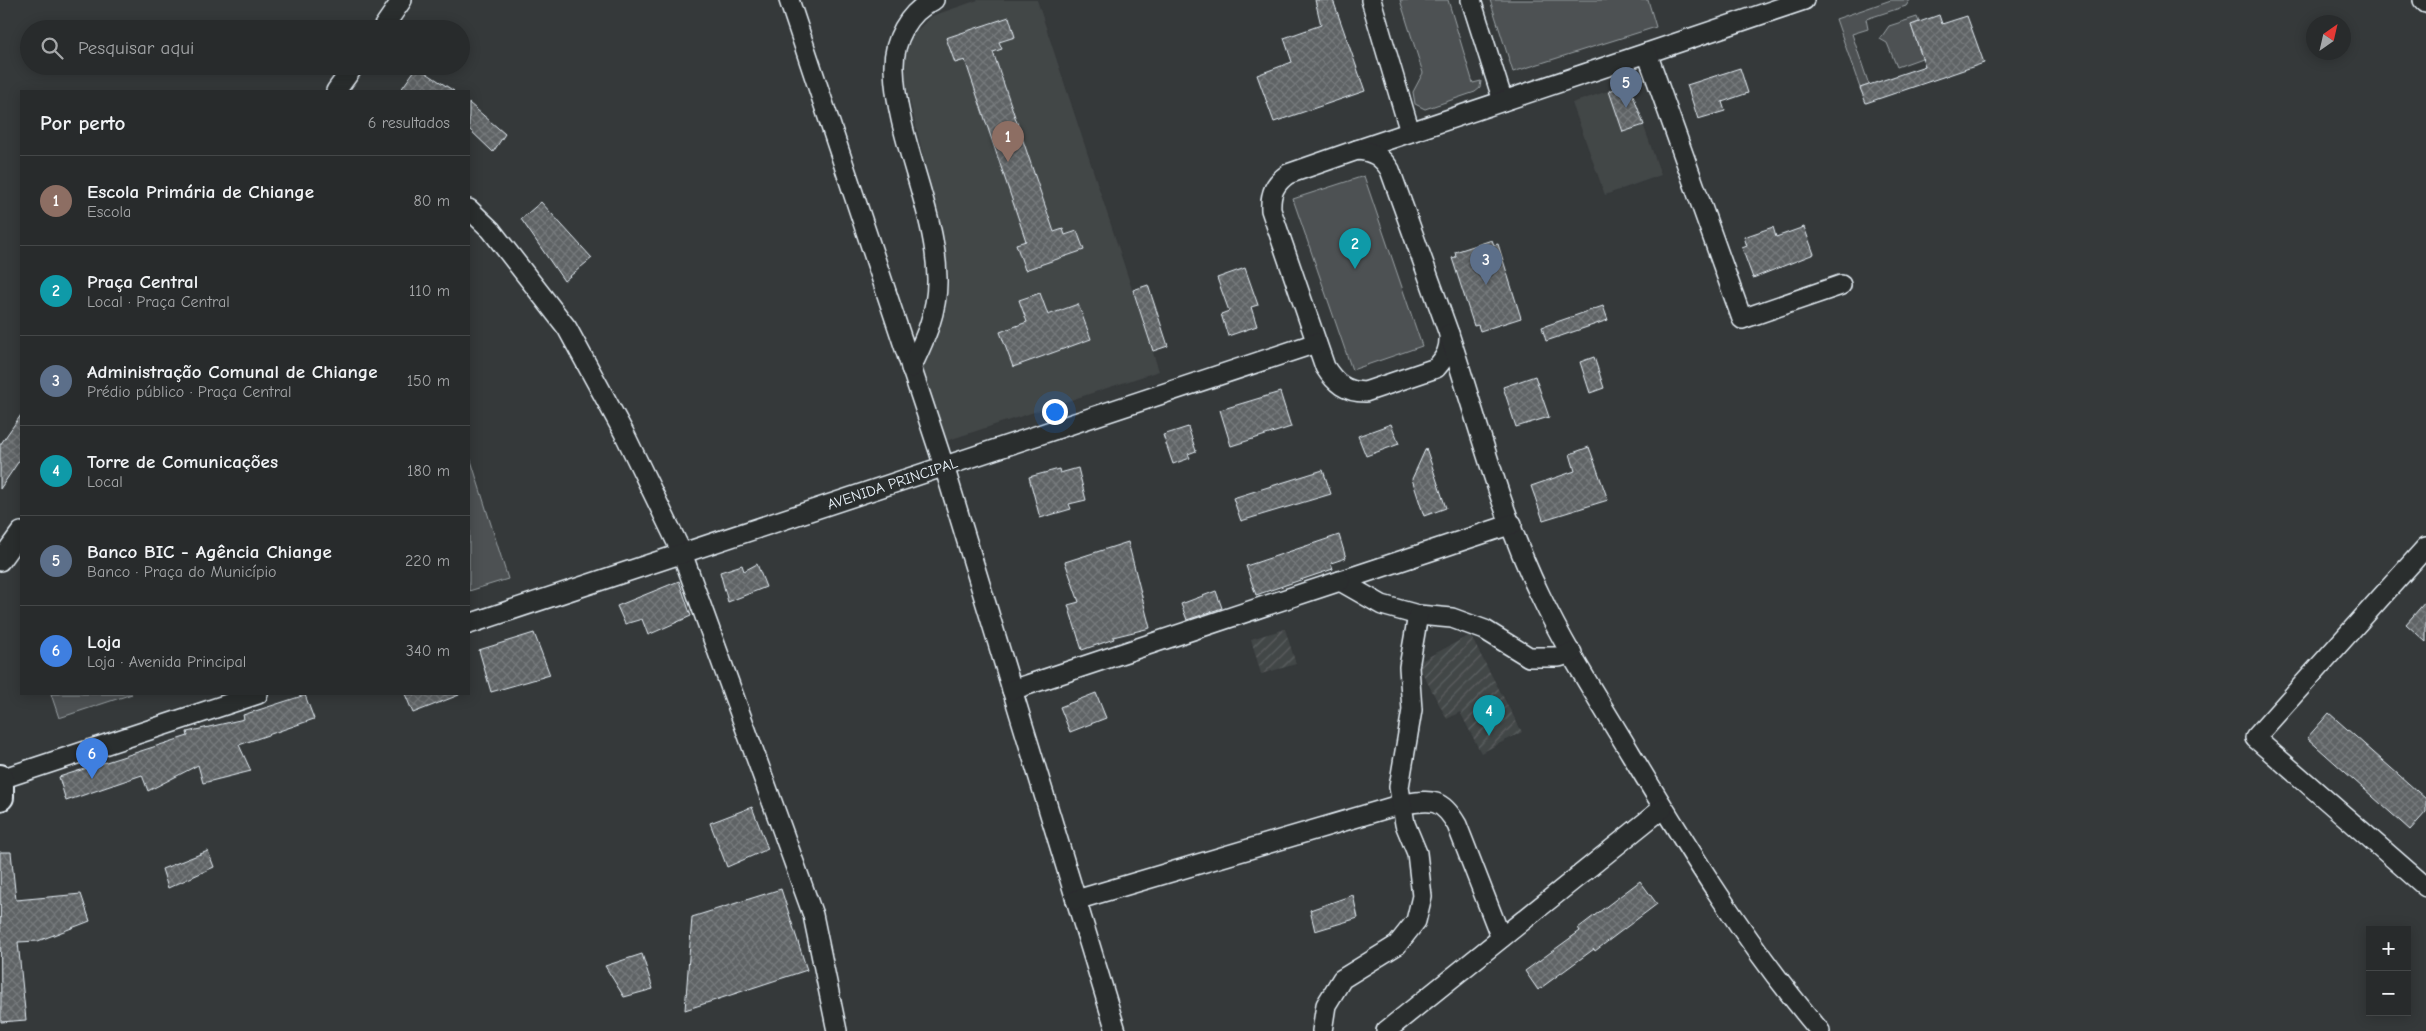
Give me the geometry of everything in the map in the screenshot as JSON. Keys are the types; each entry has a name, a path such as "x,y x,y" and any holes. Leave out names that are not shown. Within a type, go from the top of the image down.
{"street":[{"path":"388,20 402,0"},
{"path":"789,0 944,466 1116,1031"},
{"path":"911,368 935,311 937,277 930,233 901,111 894,68 898,40 909,19 934,0"},
{"path":"1371,0 1410,132"},
{"path":"1471,0 1503,101"},
{"path":"1449,334 1450,347 1445,359 1436,368 1365,392 1354,392 1332,379 1325,367 1316,343 1271,210 1270,199 1273,189 1280,180 1288,174 1357,150 1804,0"},
{"path":"2423,0 2426,3"},
{"path":"1647,53 1742,319 1841,286"},
{"path":"337,90 348,75"},
{"path":"1357,150 1377,155 1390,170 1449,334 1512,524 1539,594 1687,847 1782,984 1820,1031"},
{"path":"470,210 491,230 567,328 624,433 682,553 813,915 837,1031"},
{"name":"AVENIDA PRINCIPAL","path":"470,624 1316,343"},
{"path":"1012,690 1512,524"},
{"path":"0,561 20,533"},
{"path":"2426,547 2255,738 2426,887"},
{"path":"1340,581 1382,605 1418,615 1452,618 1485,630 1529,656 1559,657 1572,653"},
{"path":"1322,1031 1326,1005 1342,979 1397,944 1416,921 1422,896 1417,853 1405,824 1398,787 1412,710 1409,667 1418,615"},
{"path":"0,785 255,695"},
{"path":"1076,900 1402,804 1434,801 1448,810 1457,824 1501,938"},
{"path":"1398,1027 1501,938 1663,808"}],"shaded area":[{"path":"978,0 1037,0 1159,371 946,441 921,373 935,341 945,310 949,276 944,241 905,82 905,54 913,34 932,16"},
{"path":"1400,0 1448,0 1473,83 1481,81 1480,88 1475,92 1425,109 1415,104 1413,92 1423,73"},
{"path":"1490,0 1648,0 1656,27 1513,72"},
{"path":"1891,0 1910,0 1906,6 1866,19 1868,29 1852,34 1869,85 1860,88 1836,19"},
{"path":"1917,17 1919,22 1911,25 1922,58 1897,67 1887,43 1880,39 1889,26"},
{"path":"1629,84 1661,175 1605,195 1572,103"},
{"path":"1364,176 1422,346 1352,370 1293,199"},
{"path":"470,457 508,579 470,591"},
{"path":"1285,629 1296,664 1261,674 1251,639"},
{"path":"1470,635 1522,732 1481,753 1460,712 1447,719 1417,663"},
{"path":"51,695 129,695 59,718"}],"building":[{"path":"1315,0 1333,0 1365,91 1274,122 1257,75 1292,62 1284,38 1321,25"},
{"path":"1939,15 1942,24 1967,16 1984,63 1866,103 1860,88 1925,66 1911,25"},
{"path":"1009,17 1015,37 999,42 1002,49 993,52 1054,232 1063,229 1065,235 1077,231 1084,250 1025,270 1016,244 1026,241 965,60 955,63 946,38"},
{"path":"1740,68 1748,93 1722,102 1725,111 1698,119 1687,85"},
{"path":"411,75 429,75 452,90 401,90"},
{"path":"1629,84 1644,125 1623,132 1609,91"},
{"path":"470,104 505,134 493,152 470,130"},
{"path":"541,202 592,258 564,281 521,219"},
{"path":"1773,227 1776,237 1804,227 1814,254 1753,278 1742,248 1747,246 1744,237"},
{"path":"1492,240 1494,245 1498,244 1521,318 1480,331 1478,325 1474,326 1452,258 1456,257 1455,252"},
{"path":"1245,268 1258,305 1251,307 1257,326 1228,336 1221,314 1229,311 1217,278"},
{"path":"1148,285 1168,346 1153,351 1133,290"},
{"path":"1040,293 1048,315 1078,304 1091,339 1013,367 1000,332 1027,322 1019,300"},
{"path":"1603,306 1608,320 1546,341 1542,327"},
{"path":"1594,357 1604,388 1590,393 1580,362"},
{"path":"1535,376 1549,417 1516,427 1503,387"},
{"path":"1280,392 1291,427 1231,446 1220,410"},
{"path":"20,416 20,459 0,489 0,445"},
{"path":"1391,424 1399,444 1366,456 1358,436"},
{"path":"1188,427 1196,451 1188,454 1190,458 1173,464 1163,435"},
{"path":"1589,447 1608,500 1543,520 1531,486 1575,471 1570,454"},
{"path":"1426,448 1446,508 1424,516 1412,479"},
{"path":"1078,468 1086,500 1069,504 1071,509 1040,518 1029,477 1059,469 1060,473"},
{"path":"1323,470 1331,494 1241,521 1233,498"},
{"path":"1339,535 1346,558 1331,563 1333,569 1256,595 1246,566"},
{"path":"1128,542 1150,628 1113,637 1114,639 1082,650 1068,605 1079,602 1065,562"},
{"path":"757,564 766,587 728,602 720,572 742,565 744,571"},
{"path":"679,581 691,616 648,635 642,619 625,624 617,606"},
{"path":"1216,591 1222,608 1187,620 1181,604"},
{"path":"2426,601 2426,642 2406,624"},
{"path":"534,633 550,675 491,692 479,650"},
{"path":"1096,693 1106,718 1070,732 1060,707"},
{"path":"305,695 314,719 239,745 251,771 203,783 198,765 148,791 142,775 66,801 59,777 188,736 187,732 244,719 243,715"},
{"path":"405,695 459,695 413,713"},
{"path":"2329,713 2426,799 2426,812 2410,830 2307,738"},
{"path":"752,807 768,849 727,867 710,823"},
{"path":"208,851 214,867 168,888 162,869"},
{"path":"0,852 11,852 16,900 81,894 90,921 38,941 18,942 26,1020 1,1022"},
{"path":"1640,881 1657,904 1595,951 1594,949 1538,990 1525,971 1580,931 1578,928"},
{"path":"781,889 807,970 685,1010 692,917"},
{"path":"1353,895 1358,918 1315,931 1310,910"},
{"path":"642,954 653,989 624,997 605,966"}],"place":[{"name":"Banco BIC - Agência Chiange","path":"1626,108"},
{"name":"Escola Primária de Chiange","path":"1008,162"},
{"name":"Praça Central","path":"1355,269"},
{"name":"Administração Comunal de Chiange","path":"1486,285"},
{"name":"Torre de Comunicações","path":"1489,736"},
{"name":"Loja","path":"92,779"}]}
